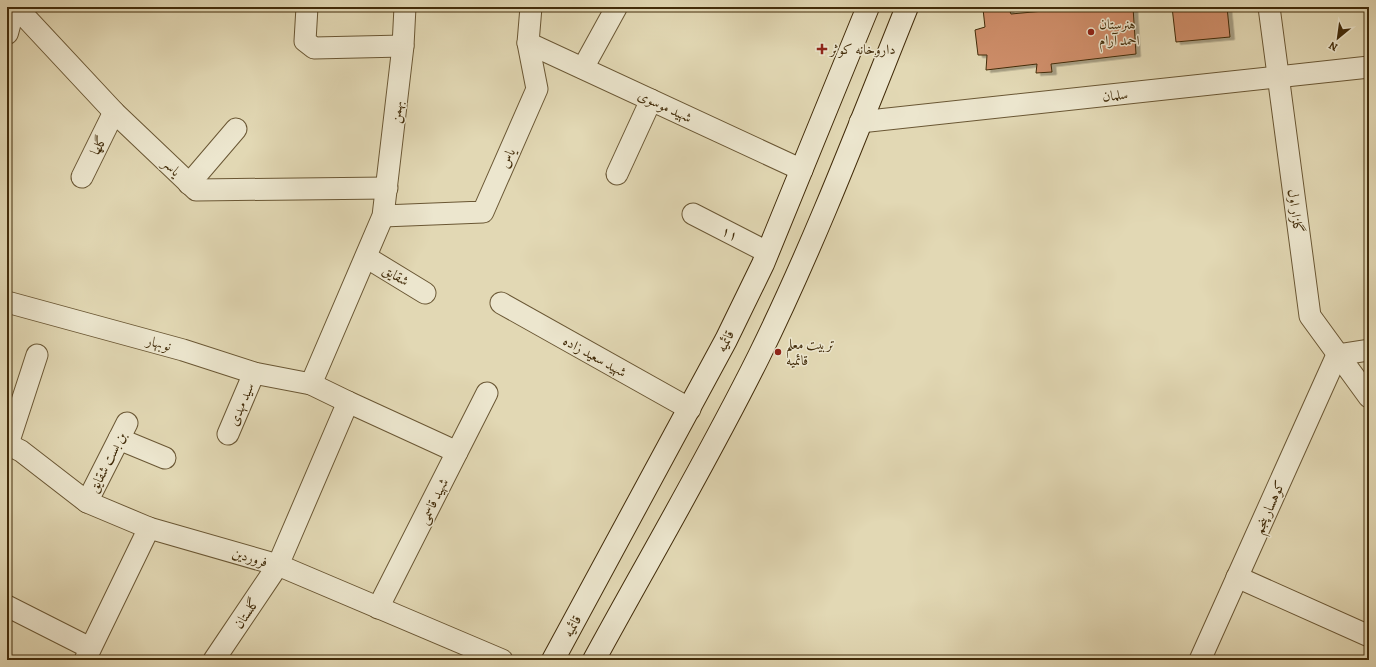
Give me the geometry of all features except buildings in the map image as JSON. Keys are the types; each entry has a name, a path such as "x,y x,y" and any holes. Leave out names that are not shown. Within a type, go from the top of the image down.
{"main road":[{"path":"7,33 15,7"},
{"name":"قائمیه","path":"553,660 726,340 767,252 802,170 868,7"},
{"path":"594,660 758,356 795,278 907,7"}],"street":[{"name":"یاسر","path":"15,7 114,112 196,190 387,188"},
{"path":"307,7 305,41 314,48 404,46"},
{"name":"بهمن","path":"312,384 383,216 404,46 405,7"},
{"name":"یاس","path":"383,216 482,212 537,89 528,43 530,7"},
{"name":"گلزار اول","path":"1268,7 1310,316 1369,397"},
{"path":"583,68 616,8"},
{"name":"شهید موسوی","path":"528,43 802,170"},
{"name":"سلمان","path":"860,122 1369,66"},
{"path":"617,174 651,100"},
{"name":"گلها","path":"82,177 114,112"},
{"path":"190,184 236,129"},
{"name":"۱۱","path":"693,214 767,252"},
{"name":"شقایق","path":"366,257 425,293"},
{"name":"نوبهار","path":"7,302 183,350 254,373 312,384 458,452"},
{"name":"شهید سعید زاده","path":"501,303 690,408"},
{"path":"1337,355 1369,350"},
{"path":"8,444 37,355"},
{"name":"کوهسار پنجم","path":"1200,660 1337,355"},
{"name":"سید مهدی","path":"228,434 254,373"},
{"name":"شهید قاسمی","path":"378,608 487,393"},
{"name":"گلستان","path":"214,660 278,565 348,402"},
{"name":"بن بست شقایق","path":"87,502 123,431 165,458"},
{"name":"فروردین","path":"8,444 21,451 87,502 149,528 278,565 502,660"},
{"path":"7,606 88,654 149,528"},
{"path":"1238,577 1369,636"}],"place":[{"name":"هنرستان احمد آرام","path":"1091,32"},
{"name":"داروخانه کوثر","path":"822,49"},
{"name":"تربیت معلم قائمیه","path":"778,352"}]}
